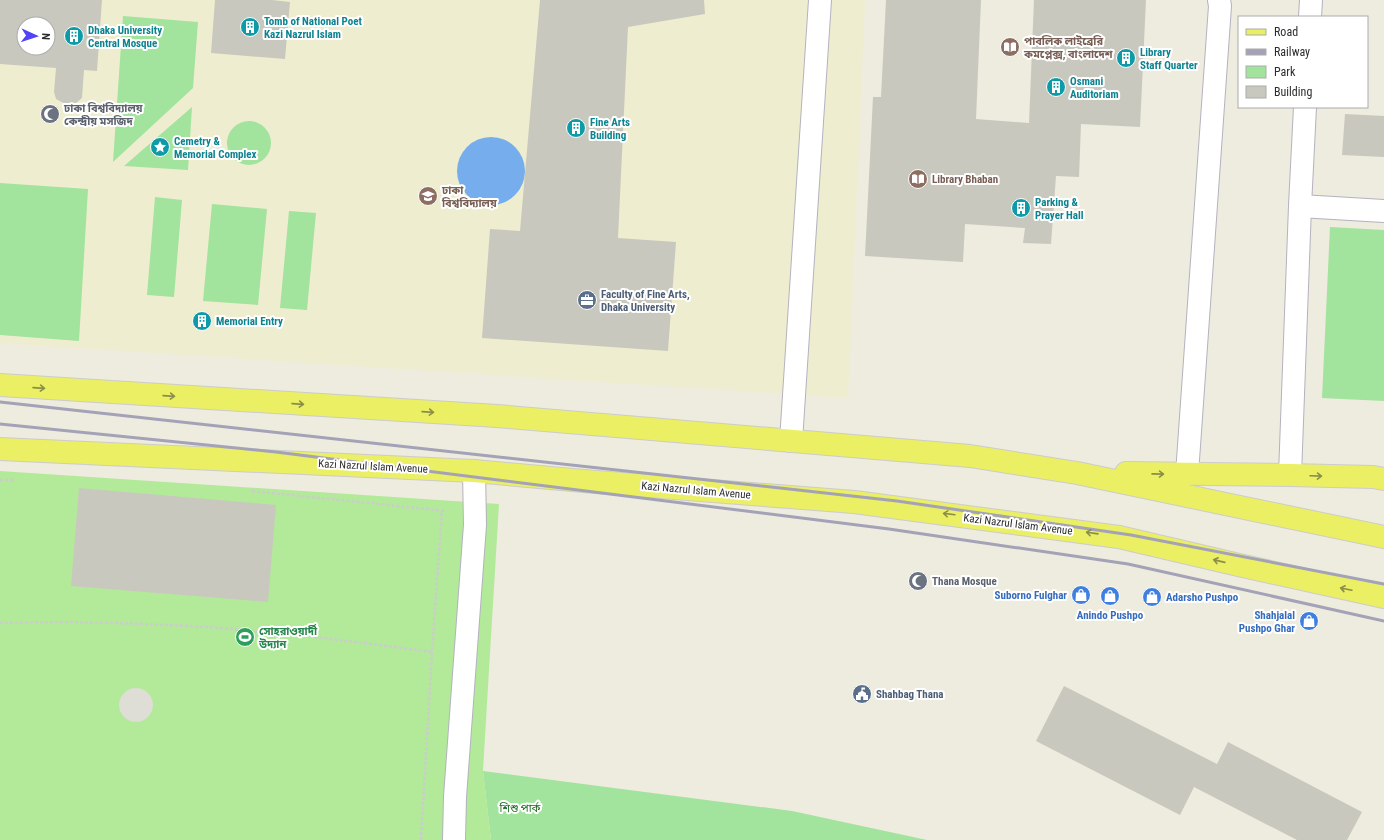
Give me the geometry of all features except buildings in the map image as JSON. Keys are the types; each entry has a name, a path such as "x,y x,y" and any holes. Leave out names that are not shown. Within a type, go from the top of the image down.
{"main road":[{"path":"0,385 497,416 970,456 1077,473 1384,537"},
{"name":"Kazi Nazrul Islam Avenue","path":"0,449 474,470 854,502 1111,536 1384,597"},
{"path":"1077,473 1290,475 1384,479"}],"street":[{"path":"791,441 820,0"},
{"path":"1187,474 1220,14 1219,0"},
{"path":"1310,16 1311,0"},
{"path":"1290,475 1305,108"},
{"path":"1300,206 1384,211"},
{"path":"454,840 455,797 475,514 474,470"}],"path":[{"path":"0,480 16,480"},
{"path":"252,491 475,514"},
{"path":"421,840 442,510"},
{"path":"0,623 61,622 206,627 308,637 432,652"}],"shaded area":[{"name":"ঢাকা বিশ্ববিদ্যালয়","path":"0,0 865,0 848,398 0,343"},
{"path":"133,688 139,688 143,689 150,695 153,705 152,712 146,719 139,722 133,722 129,721 122,715 119,708 119,702 120,698 126,691"}],"green space":[{"path":"123,16 198,22 193,88 113,162"},
{"path":"192,107 188,170 124,166"},
{"path":"245,121 253,121 258,122 265,127 270,134 270,152 265,159 258,164 245,165 237,162 230,155 227,147 227,139 230,131 237,124"},
{"path":"0,183 88,189 79,341 0,335"},
{"path":"155,197 182,200 174,297 147,295"},
{"path":"212,204 267,209 258,305 203,301"},
{"path":"289,211 316,213 307,310 280,308"},
{"path":"1330,227 1384,230 1384,401 1322,398"},
{"name":"সোহরাওয়ার্দী উদ্যান","path":"0,471 499,504 483,770 491,840 0,840"},
{"name":"শিশু পার্ক","path":"483,771 792,811 927,840 491,840"}],"water":[{"path":"491,137 504,140 515,147 522,158 525,171 522,184 515,195 504,202 491,205 478,202 467,195 460,184 457,171 460,158 467,147 478,140"}],"railway":[{"path":"0,402 897,501 1131,535 1384,584"},
{"path":"0,424 276,452 889,529 1128,564 1384,621"}],"place":[{"name":"Tomb of National Poet Kazi Nazrul Islam","path":"250,27"},
{"name":"Dhaka University Central Mosque","path":"74,36"},
{"name":"পাবলিক লাইব্রেরি কমপ্লেক্স, বাংলাদেশ","path":"1010,47"},
{"name":"Library Staff Quarter","path":"1126,58"},
{"name":"Osmani Auditoriam","path":"1056,87"},
{"name":"ঢাকা বিশ্ববিদ্যালয় কেন্দ্রীয় মসজিদ","path":"50,114"},
{"name":"Fine Arts Building","path":"576,128"},
{"name":"Cemetry & Memorial Complex","path":"160,147"},
{"name":"Library Bhaban","path":"918,179"},
{"name":"ঢাকা বিশ্ববিদ্যালয়","path":"428,196"},
{"name":"Parking & Prayer Hall","path":"1021,208"},
{"name":"Faculty of Fine Arts, Dhaka University","path":"587,300"},
{"name":"Memorial Entry","path":"202,321"},
{"name":"Thana Mosque","path":"918,581"},
{"name":"Suborno Fulghar","path":"1081,595"},
{"name":"Anindo Pushpo","path":"1110,596"},
{"name":"Adarsho Pushpo","path":"1152,597"},
{"name":"Shahjalal Pushpo Ghar","path":"1309,621"},
{"name":"সোহরাওয়ার্দী উদ্যান","path":"245,637"},
{"name":"Shahbag Thana","path":"862,694"}]}
